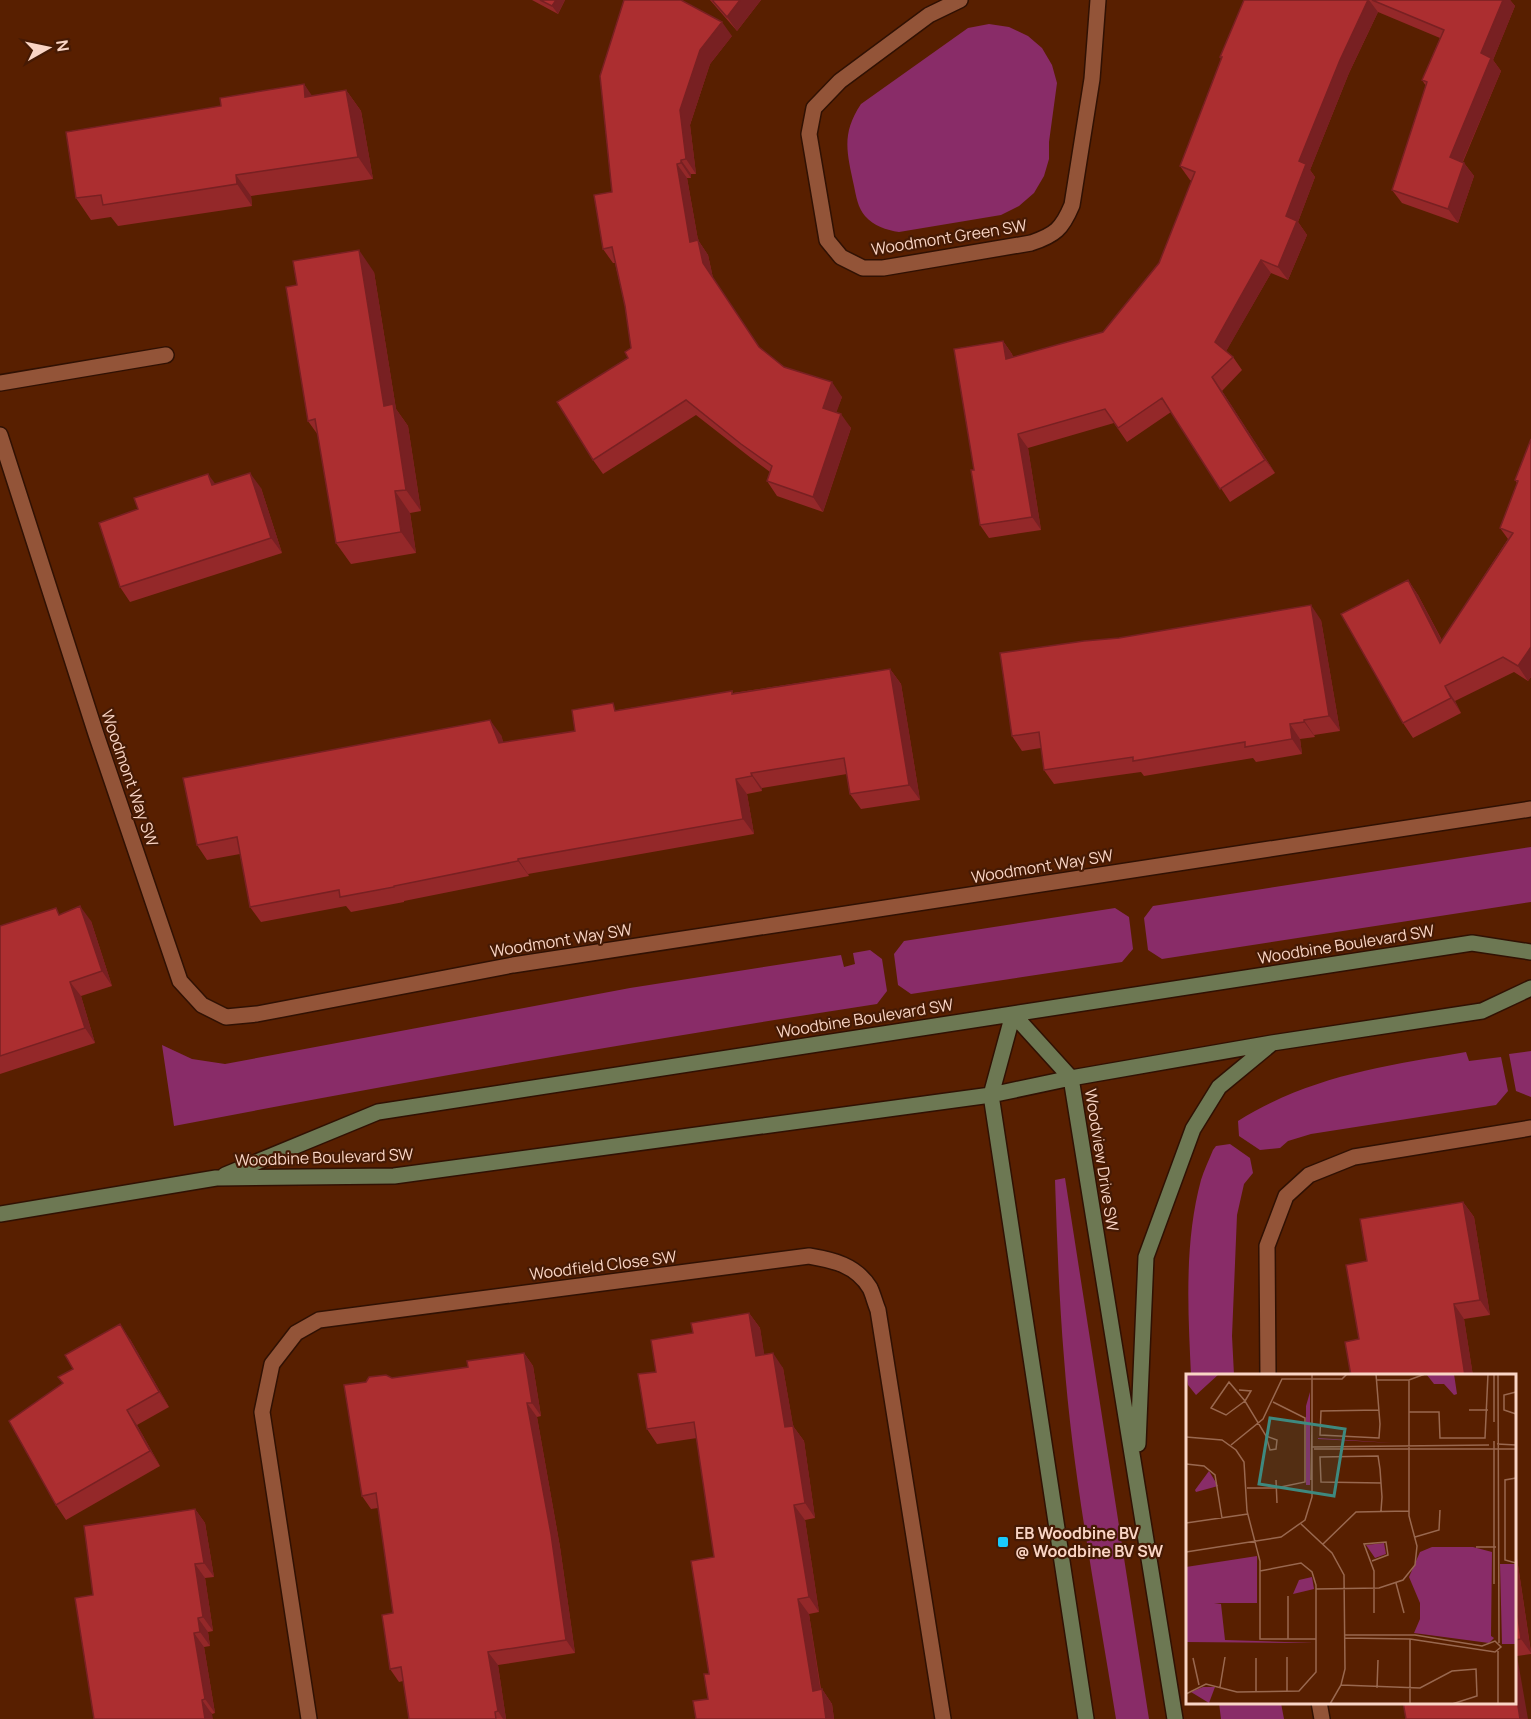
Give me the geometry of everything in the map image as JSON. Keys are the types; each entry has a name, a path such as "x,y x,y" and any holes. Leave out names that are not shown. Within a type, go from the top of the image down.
{"street":[{"name":"Woodmont Green SW","path":"960,0 929,15 911,28 840,81 814,108 809,134 827,240 842,257 863,268 883,268 1031,243 1048,237 1064,222 1072,205 1092,78 1098,0"},
{"path":"0,383 166,355"},
{"name":"Woodmont Way SW","path":"0,435 96,735 180,981 202,1005 226,1017 257,1014 513,964 1531,809"},
{"name":"Woodbine Boulevard SW","path":"216,1178 378,1112 1472,943 1531,952"},
{"name":"Woodbine Boulevard SW","path":"0,1214 216,1178 394,1176 991,1095 1071,1078 1272,1043 1482,1011 1531,988"},
{"path":"1013,1014 991,1095 1086,1719"},
{"name":"Woodview Drive SW","path":"1013,1014 1071,1078 1175,1719"},
{"path":"1136,1477 1146,1257 1193,1129 1219,1087 1272,1043"},
{"path":"1268,1374 1267,1246 1286,1196 1309,1175 1354,1157 1531,1128"},
{"name":"Woodfield Close SW","path":"309,1719 262,1412 272,1364 296,1333 319,1320 809,1256 835,1260 853,1270 869,1288 878,1310 942,1719"},
{"path":"1319,1704 1322,1719"}],"shaded area":[{"path":"989,24 1009,27 1028,36 1042,48 1052,65 1057,83 1049,159 1044,176 1034,193 1019,206 1001,215 899,232 876,225 865,216 859,206 849,163 848,134 861,104 968,28"},
{"path":"1531,847 1531,902 1162,959 1148,950 1144,918 1153,906"},
{"path":"1115,908 1129,917 1133,949 1122,962 911,994 898,985 894,954 904,941"},
{"path":"870,950 882,959 887,991 877,1004 525,1062 174,1126 162,1045 192,1059 225,1064 630,988 841,955 844,967 855,964 853,953"},
{"path":"1531,1051 1531,1097 1516,1091 1509,1054"},
{"path":"1466,1052 1469,1061 1501,1057 1508,1091 1496,1105 1311,1134 1288,1141 1280,1148 1260,1150 1239,1136 1238,1121 1292,1093 1377,1068"},
{"path":"1230,1144 1250,1158 1253,1173 1244,1184 1237,1215 1232,1336 1234,1374 1191,1374 1188,1277 1192,1228 1202,1176 1216,1146"},
{"path":"1065,1178 1149,1719 1116,1719 1086,1539 1068,1403 1057,1246 1055,1180"},
{"path":"1219,1704 1281,1704 1284,1719 1221,1719"}],"building":[{"path":"540,0 556,0 552,6"},
{"path":"624,0 681,0 722,22 700,50 680,110 686,159 677,164 690,242 698,240 703,263 759,347 784,367 832,382 823,408 841,414 813,497 767,481 772,466 686,400 593,460 557,402 628,358 625,352 631,348 625,306 612,247 603,249 594,195 612,192 600,76"},
{"path":"712,0 740,0 727,17"},
{"path":"1244,0 1368,0 1340,60 1299,161 1306,164 1286,216 1297,221 1278,267 1261,260 1215,342 1233,357 1212,377 1265,460 1220,489 1162,398 1118,428 1105,409 1018,434 1032,517 980,525 971,470 974,470 954,349 1003,341 1006,359 1103,332 1159,263 1195,172 1180,166 1222,57 1220,57"},
{"path":"1372,0 1503,0 1481,53 1491,58 1450,157 1464,163 1448,209 1392,190 1427,82 1422,80 1444,30"},
{"path":"304,84 305,97 346,90 358,157 236,175 237,184 103,205 101,195 76,198 66,132 221,106 220,98"},
{"path":"359,250 384,406 393,404 406,490 395,491 401,532 336,543 315,419 308,421 286,287 297,285 293,261"},
{"path":"1531,439 1531,647 1518,666 1503,657 1445,686 1451,698 1403,723 1341,614 1408,580 1440,643 1513,533 1500,528"},
{"path":"250,473 271,538 120,587 99,523 138,509 134,498 208,474 212,485"},
{"path":"1311,605 1329,716 1290,724 1292,739 1245,747 1245,742 1133,761 1133,757 1044,770 1039,732 1012,736 1000,653 1119,638"},
{"path":"890,669 909,785 850,794 844,758 751,773 752,776 736,779 743,819 518,859 518,861 340,897 339,890 250,907 237,837 197,845 183,778 490,720 499,743 575,731 572,710 613,703 615,711 732,691 732,694"},
{"path":"80,906 102,971 70,982 85,1028 0,1056 0,926 56,908 59,915"},
{"path":"1463,1202 1480,1300 1454,1304 1465,1374 1351,1374 1345,1342 1359,1339 1346,1265 1367,1261 1360,1219"},
{"path":"749,1313 756,1356 773,1353 785,1427 793,1426 805,1503 794,1505 809,1597 798,1599 813,1691 822,1689 826,1719 696,1719 693,1701 708,1699 704,1674 709,1674 691,1561 714,1557 694,1422 647,1429 638,1374 656,1372 651,1340 693,1333 691,1323"},
{"path":"120,1324 159,1392 127,1410 150,1451 56,1505 9,1421 63,1383 58,1377 73,1369 65,1355"},
{"path":"524,1353 532,1403 527,1403 551,1534 566,1640 488,1652 498,1711 495,1712 496,1719 409,1719 401,1667 390,1669 382,1615 393,1613 376,1493 362,1496 344,1385 366,1382 369,1377 386,1375 392,1378 468,1367 467,1361"},
{"path":"195,1509 204,1563 195,1564 203,1617 198,1618 200,1632 194,1633 205,1699 202,1700 205,1719 94,1719 75,1598 93,1595 84,1526"},
{"path":"1516,1604 1521,1639 1516,1640"},
{"path":"1516,1693 1520,1719 1406,1719 1403,1704 1516,1704"}],"place":[{"name":"EB Woodbine BV @ Woodbine BV SW","path":"1003,1542"}]}
